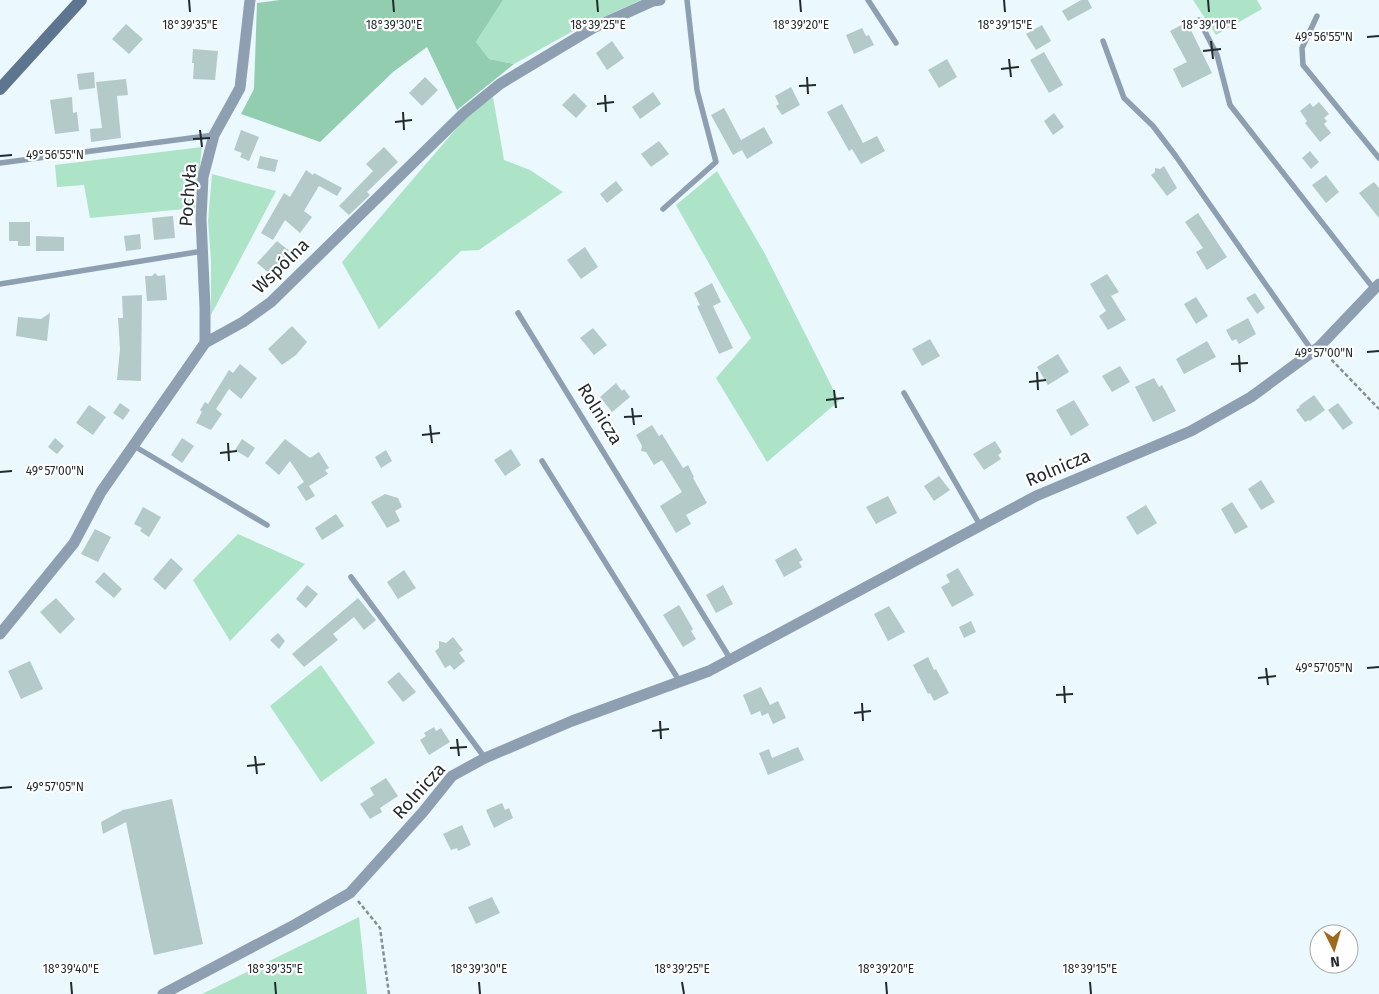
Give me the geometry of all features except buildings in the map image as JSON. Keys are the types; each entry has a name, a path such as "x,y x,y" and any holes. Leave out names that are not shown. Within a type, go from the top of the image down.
{"street":[{"path":"0,89 81,0"},
{"name":"Pochyła","path":"205,343 201,219 204,177 214,135 240,88 250,0"},
{"name":"Wspólna","path":"0,634 74,543 101,492 205,343 244,322 271,302 463,114 500,84 592,28 655,0"},
{"name":"Rolnicza","path":"163,994 287,929 350,893 423,812 452,776 485,758 572,721 709,671 1036,496 1191,431 1251,397 1316,350 1377,287"}],"lane":[{"path":"662,209 716,162 698,90 687,0"},
{"path":"868,0 896,43"},
{"path":"1317,16 1302,48 1303,65 1379,158"},
{"path":"1199,20 1217,55 1230,105 1377,287"},
{"path":"1103,41 1124,98 1153,126 1316,350"},
{"path":"0,163 214,135"},
{"name":"Pochyła","path":"0,284 203,251"},
{"name":"Rolnicza","path":"518,313 731,660"},
{"path":"904,393 980,525"},
{"path":"134,446 267,525"},
{"path":"542,461 680,682"},
{"path":"351,577 485,758"}],"path":[{"path":"1316,350 1379,409"},
{"path":"350,893 380,928 389,994"}],"green space":[{"path":"280,0 503,0 476,42 489,59 514,64 457,110 427,47 393,72 320,142 241,114 254,89 257,3"},
{"path":"503,0 641,0 573,31 514,64 489,59 476,42"},
{"path":"1193,0 1257,0 1262,9 1216,35"},
{"path":"493,97 504,160 530,170 563,192 479,250 461,251 379,329 342,262 467,116"},
{"path":"202,147 195,208 90,218 84,185 57,187 55,165"},
{"path":"717,171 765,254 839,401 767,462 716,378 751,338 676,205"},
{"path":"212,174 276,191 211,315 211,261 208,221"},
{"path":"238,534 305,564 230,641 193,580"},
{"path":"321,665 375,743 321,782 270,706"},
{"path":"359,917 367,994 202,994"}]}
